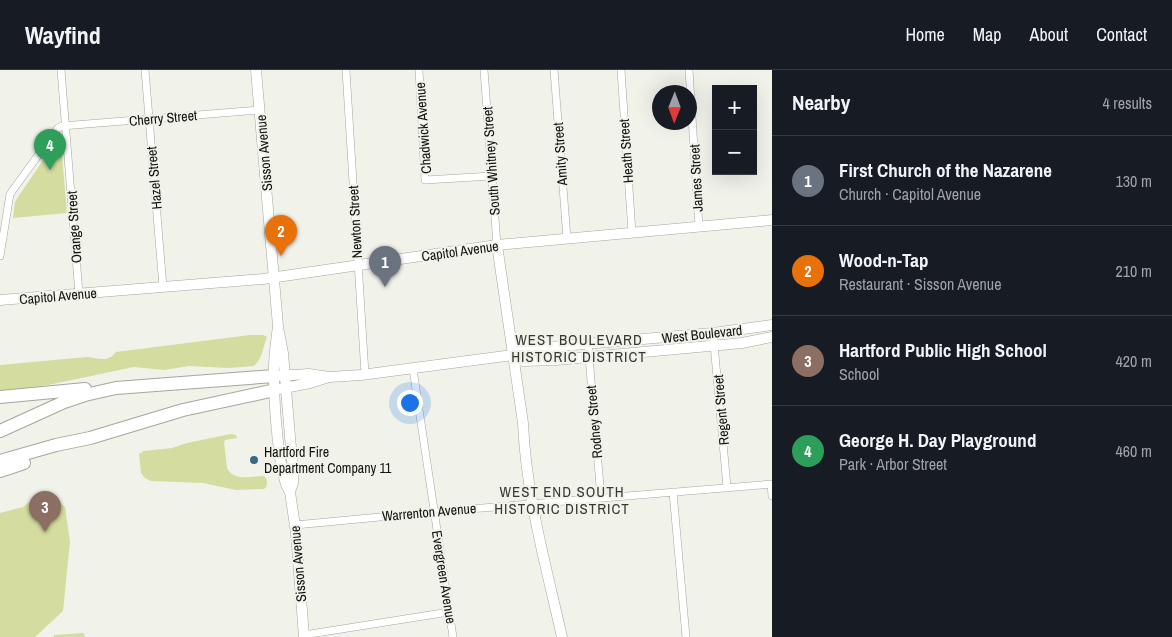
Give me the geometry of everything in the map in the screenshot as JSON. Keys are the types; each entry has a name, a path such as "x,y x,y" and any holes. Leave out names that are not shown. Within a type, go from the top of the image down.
{"highway":[{"path":"4,396 279,376"},
{"path":"0,431 64,402 116,388"},
{"path":"0,461 56,445 90,438 183,410 280,388"},
{"path":"0,471 58,452 90,438"}],"main road":[{"name":"Sisson Avenue","path":"256,70 278,326 279,376 286,458 285,484 290,492 295,525 304,636"},
{"name":"Capitol Avenue","path":"0,300 274,278 497,245 772,220"},
{"name":"South Whitney Street","path":"497,245 523,423 532,504 562,637"},
{"name":"West Boulevard","path":"280,388 310,383 329,377 413,369 513,355 527,349 714,333 772,324"},
{"name":"West Boulevard","path":"513,355 518,360 524,361 588,357 715,346 772,338"},
{"name":"West Boulevard","path":"279,376 309,374 329,377"}],"street":[{"name":"Orange Street","path":"61,70 79,294"},
{"name":"Hazel Street","path":"146,70 163,287"},
{"name":"Newton Street","path":"346,70 365,374"},
{"name":"Chadwick Avenue","path":"419,70 425,180 492,176"},
{"name":"South Whitney Street","path":"484,70 497,245"},
{"name":"Amity Street","path":"554,70 567,239"},
{"name":"Heath Street","path":"621,70 632,233"},
{"name":"James Street","path":"689,70 699,227"},
{"name":"Cherry Street","path":"66,126 260,110"},
{"path":"0,256 10,194 54,132 58,128 66,126"},
{"name":"Regent Street","path":"714,333 727,487"},
{"name":"Rodney Street","path":"588,345 601,498"},
{"name":"Evergreen Avenue","path":"413,369 453,637"},
{"path":"771,484 772,496"},
{"name":"Warrenton Avenue","path":"295,525 771,484"},
{"path":"673,492 686,637"},
{"path":"304,636 450,612"}],"green space":[{"path":"57,140 61,143 67,213 13,218 15,202"},
{"path":"263,335 267,337 261,356 254,366 228,368 189,366 164,370 134,367 48,385 0,391 0,365 87,357 106,359 116,352"},
{"path":"231,434 236,435 237,438 225,440 224,442 227,468 239,477 264,476 267,482 264,489 236,490 203,483 151,481 141,473 139,454 144,451 172,448"},
{"path":"58,501 65,507 70,542 63,611 35,637 0,637 0,513 23,507 28,503"},
{"path":"84,633 85,637 54,637 54,635"}],"place":[{"name":"George H. Day Playground","path":"50,170"},
{"name":"Wood-n-Tap","path":"281,256"},
{"name":"First Church of the Nazarene","path":"385,287"},
{"name":"Hartford Fire Department Company 11","path":"254,460"},
{"name":"Hartford Public High School","path":"45,532"}],"district":[{"name":"WEST BOULEVARD HISTORIC DISTRICT","path":"579,348"},
{"name":"WEST END SOUTH HISTORIC DISTRICT","path":"562,500"}]}
